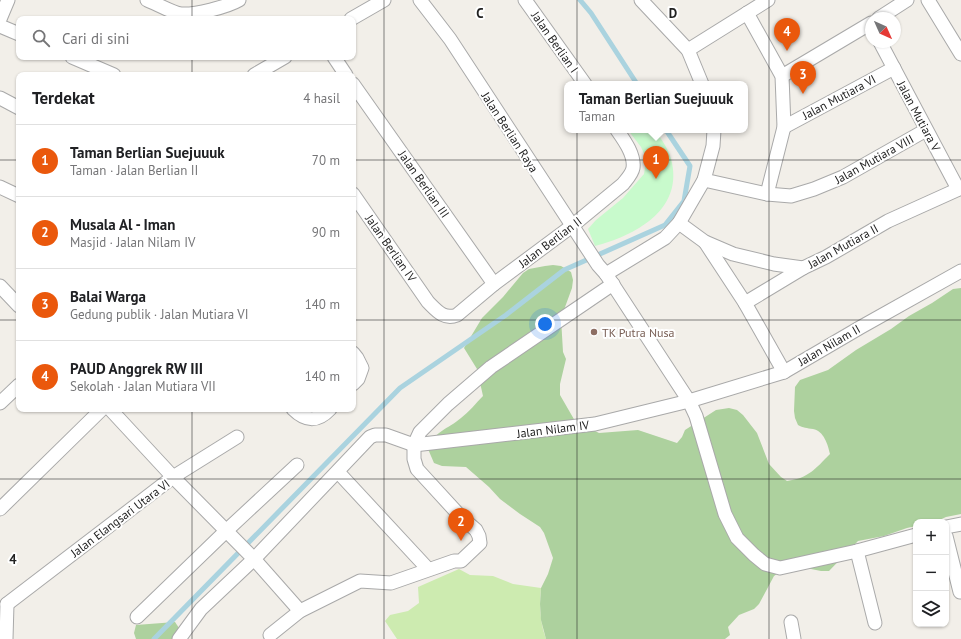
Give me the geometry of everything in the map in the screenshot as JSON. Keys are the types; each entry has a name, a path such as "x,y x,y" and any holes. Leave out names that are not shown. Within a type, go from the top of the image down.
{"street":[{"path":"0,19 8,0"},
{"path":"146,0 181,14 204,6 230,5 239,0"},
{"path":"356,16 384,0"},
{"name":"Jalan Berlian Raya","path":"420,0 450,39 572,226 606,274 689,401 696,416 726,514 737,538 754,556 765,564 780,568 857,551 913,536"},
{"name":"Jalan Berlian I","path":"525,0 583,81"},
{"path":"688,50 768,0"},
{"path":"888,12 907,0"},
{"path":"928,0 961,54"},
{"path":"644,1 688,50 701,81"},
{"path":"747,13 782,76 784,126 768,194"},
{"path":"0,26 16,33"},
{"path":"782,76 865,27"},
{"name":"Jalan Mutiara V","path":"883,48 959,189"},
{"path":"79,60 107,72"},
{"path":"268,72 282,60"},
{"path":"336,60 344,72"},
{"name":"Jalan Mutiara VI","path":"784,126 894,68"},
{"name":"Jalan Berlian III","path":"356,88 494,284"},
{"path":"0,98 16,106"},
{"name":"Jalan Mutiara VIII","path":"704,180 768,194 791,196 844,177 926,130"},
{"name":"Jalan Berlian II","path":"428,302 440,314 451,318 457,315 494,284 572,226 623,184 633,168 632,158 619,133"},
{"path":"270,635 300,611 360,581 391,583 428,569 454,561 461,561 480,543 476,530 461,517 417,469 414,458 414,445 420,432 448,404 491,367 606,274 665,238 679,223 704,180 713,146 714,133"},
{"path":"0,187 16,195"},
{"name":"Jalan Mutiara II","path":"679,223 705,242 733,254 774,264 803,268 826,257 888,221 959,189"},
{"name":"Jalan Berlian IV","path":"356,198 428,302"},
{"path":"705,242 745,303 784,372"},
{"path":"745,303 803,268"},
{"name":"Jalan Nilam II","path":"689,401 784,372 860,327 961,271"},
{"path":"1,289 16,303"},
{"path":"356,357 362,368 356,381"},
{"path":"0,403 16,388"},
{"name":"Jalan Nilam IV","path":"414,445 596,424 689,401"},
{"path":"0,509 99,412"},
{"path":"113,412 249,555 300,611"},
{"path":"297,412 304,417 313,420 328,412"},
{"path":"178,639 201,609 249,555 338,472 365,442 376,435 386,435 414,445"},
{"name":"Jalan Elangsari Utara VI","path":"4,600 174,477 237,437"},
{"path":"137,617 297,465"},
{"path":"338,472 428,569"},
{"path":"949,526 961,524"},
{"path":"949,548 960,592"},
{"path":"857,551 875,623"},
{"path":"4,600 6,639"},
{"path":"791,622 794,639"}],"green space":[{"path":"630,133 657,133 663,142 672,163 673,180 670,195 662,208 652,219 639,228 625,236 595,246 588,229 596,220 623,198 644,174 646,161 641,147"},
{"path":"545,266 561,266 571,272 573,280 572,288 561,318 563,352 566,359 560,384 560,395 575,421 599,433 638,430 677,443 685,430 716,410 729,408 737,410 743,415 757,433 769,464 781,477 787,481 801,478 811,472 830,454 823,435 817,430 798,425 795,418 795,387 800,380 828,370 909,316 953,289 961,288 961,514 942,519 913,519 913,527 884,536 858,541 829,571 806,568 781,571 774,576 759,604 754,609 739,615 728,627 730,635 725,639 546,639 541,620 541,588 548,574 553,558 544,533 540,527 500,499 466,467 442,466 434,463 428,449 438,434 464,416 483,396 477,369 464,348 482,318 503,297 523,273 529,269"},
{"path":"459,569 470,575 493,576 513,584 541,588 540,614 546,639 397,639 385,621 390,615 408,611 419,603 418,587"},
{"path":"175,622 179,628 174,639 136,639 134,633 136,625"}],"waterway":[{"path":"580,0 591,13 635,81"},
{"path":"154,639 400,388 506,315 564,270 665,225 684,201 690,166 668,133"}],"place":[{"name":"PAUD Anggrek RW III","path":"787,51"},
{"name":"Balai Warga","path":"803,94"},
{"name":"Taman Berlian Suejuuuk","path":"656,179"},
{"name":"TK Putra Nusa","path":"594,332"},
{"name":"Musala Al - Iman","path":"461,541"}]}
